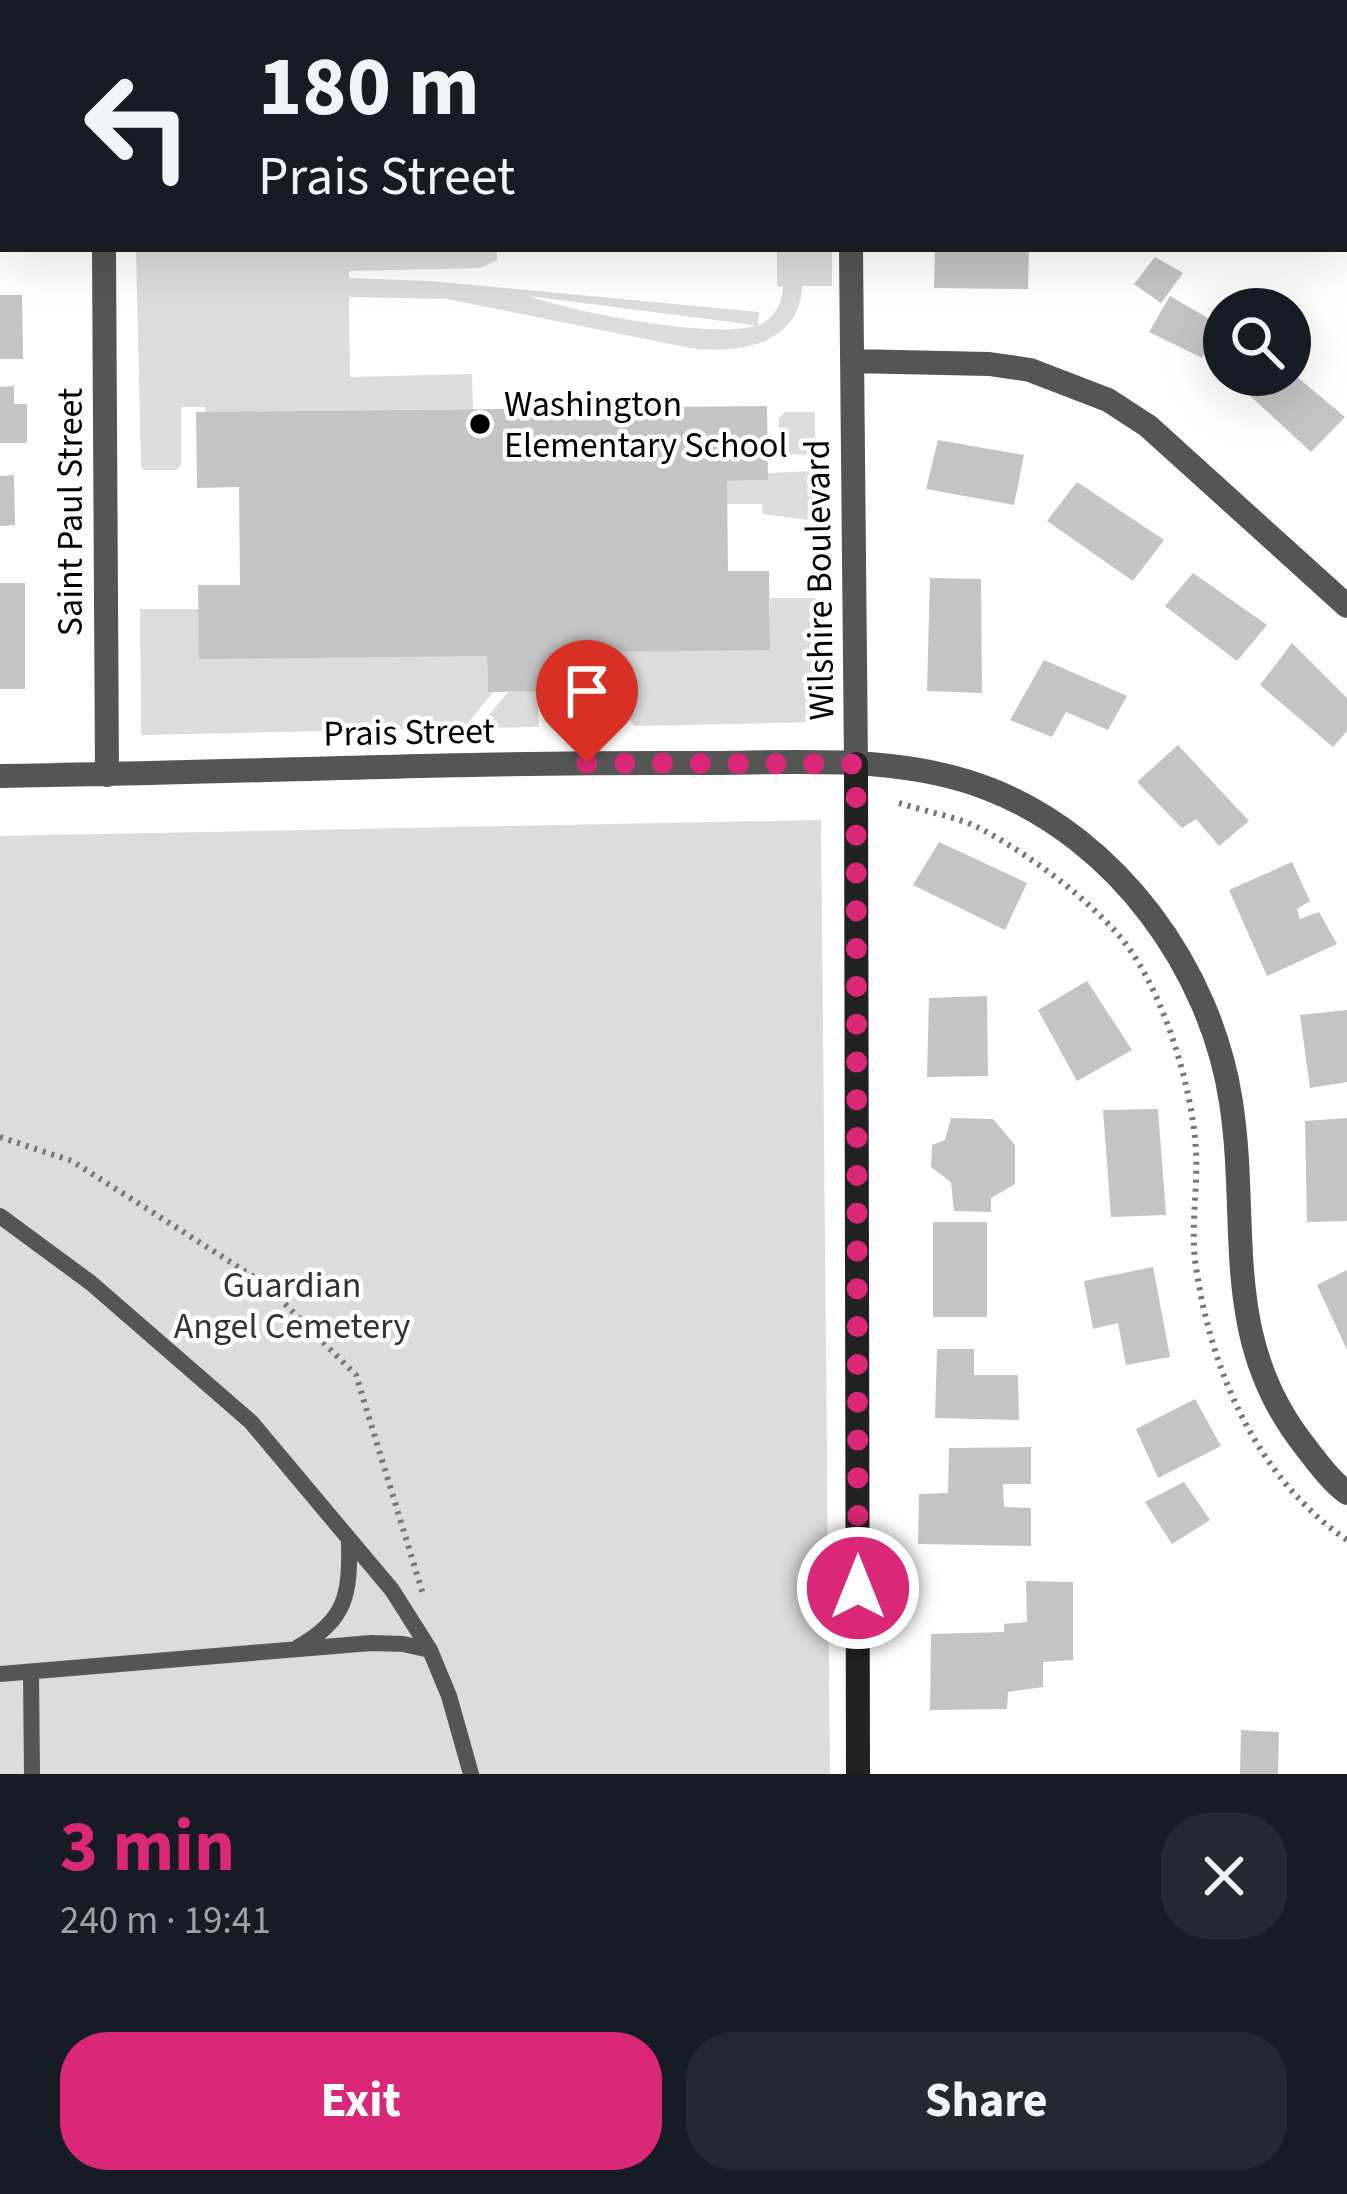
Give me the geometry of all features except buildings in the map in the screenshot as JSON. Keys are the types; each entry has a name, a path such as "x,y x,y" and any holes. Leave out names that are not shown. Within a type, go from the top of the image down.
{"street":[{"name":"Saint Paul Street","path":"104,252 107,775"},
{"name":"Wilshire Boulevard","path":"851,252 858,1774"},
{"path":"852,361 989,364 1030,370 1108,400 1148,426 1347,605"},
{"name":"Prais Street","path":"0,776 587,763 894,765 992,790 1030,810 1093,855 1161,927 1188,969 1226,1070 1235,1127 1240,1277 1248,1327 1283,1418 1347,1493"}],"lane":[{"path":"0,1216 91,1283 251,1422 392,1590 430,1650 449,1696 470,1774"},
{"path":"292,1650 324,1633 341,1610 350,1582 349,1541"},
{"path":"0,1674 371,1643 430,1650"},
{"path":"31,1674 32,1774"}],"path":[{"path":"899,803 982,829 1030,860 1118,934 1144,974 1183,1068 1196,1150 1195,1256 1225,1383 1270,1465 1347,1540"},
{"path":"0,1137 72,1161 265,1284 356,1375 423,1591 430,1650"}],"green space":[{"path":"136,252 497,252 497,260 481,268 349,271 349,278 430,281 759,312 758,326 773,314 781,299 777,252 832,252 832,286 802,286 799,306 778,333 746,347 727,349 690,348 447,299 349,297 350,377 472,374 473,409 206,412 205,407 181,407 181,465 176,470 144,470","holes":["529,296 755,326 676,326 607,316"]},
{"path":"785,412 815,412 815,455 779,454 779,418"},
{"path":"816,471 817,521 763,514 762,504 727,504 727,481"},
{"path":"770,598 817,598 818,722 635,726 602,691 607,690 606,652 770,649"},
{"path":"140,609 199,609 487,656 488,691 493,692 464,728 141,735"},
{"path":"537,691 539,727 478,728 508,692"},
{"path":"555,691 587,691 618,725 556,726"},
{"name":"Guardian Angel Cemetery","path":"821,820 830,1774 0,1774 0,836"}],"place":[{"name":"Washington Elementary School","path":"480,424"}],"route":[{"path":"587,763 856,764 858,1588"}]}
